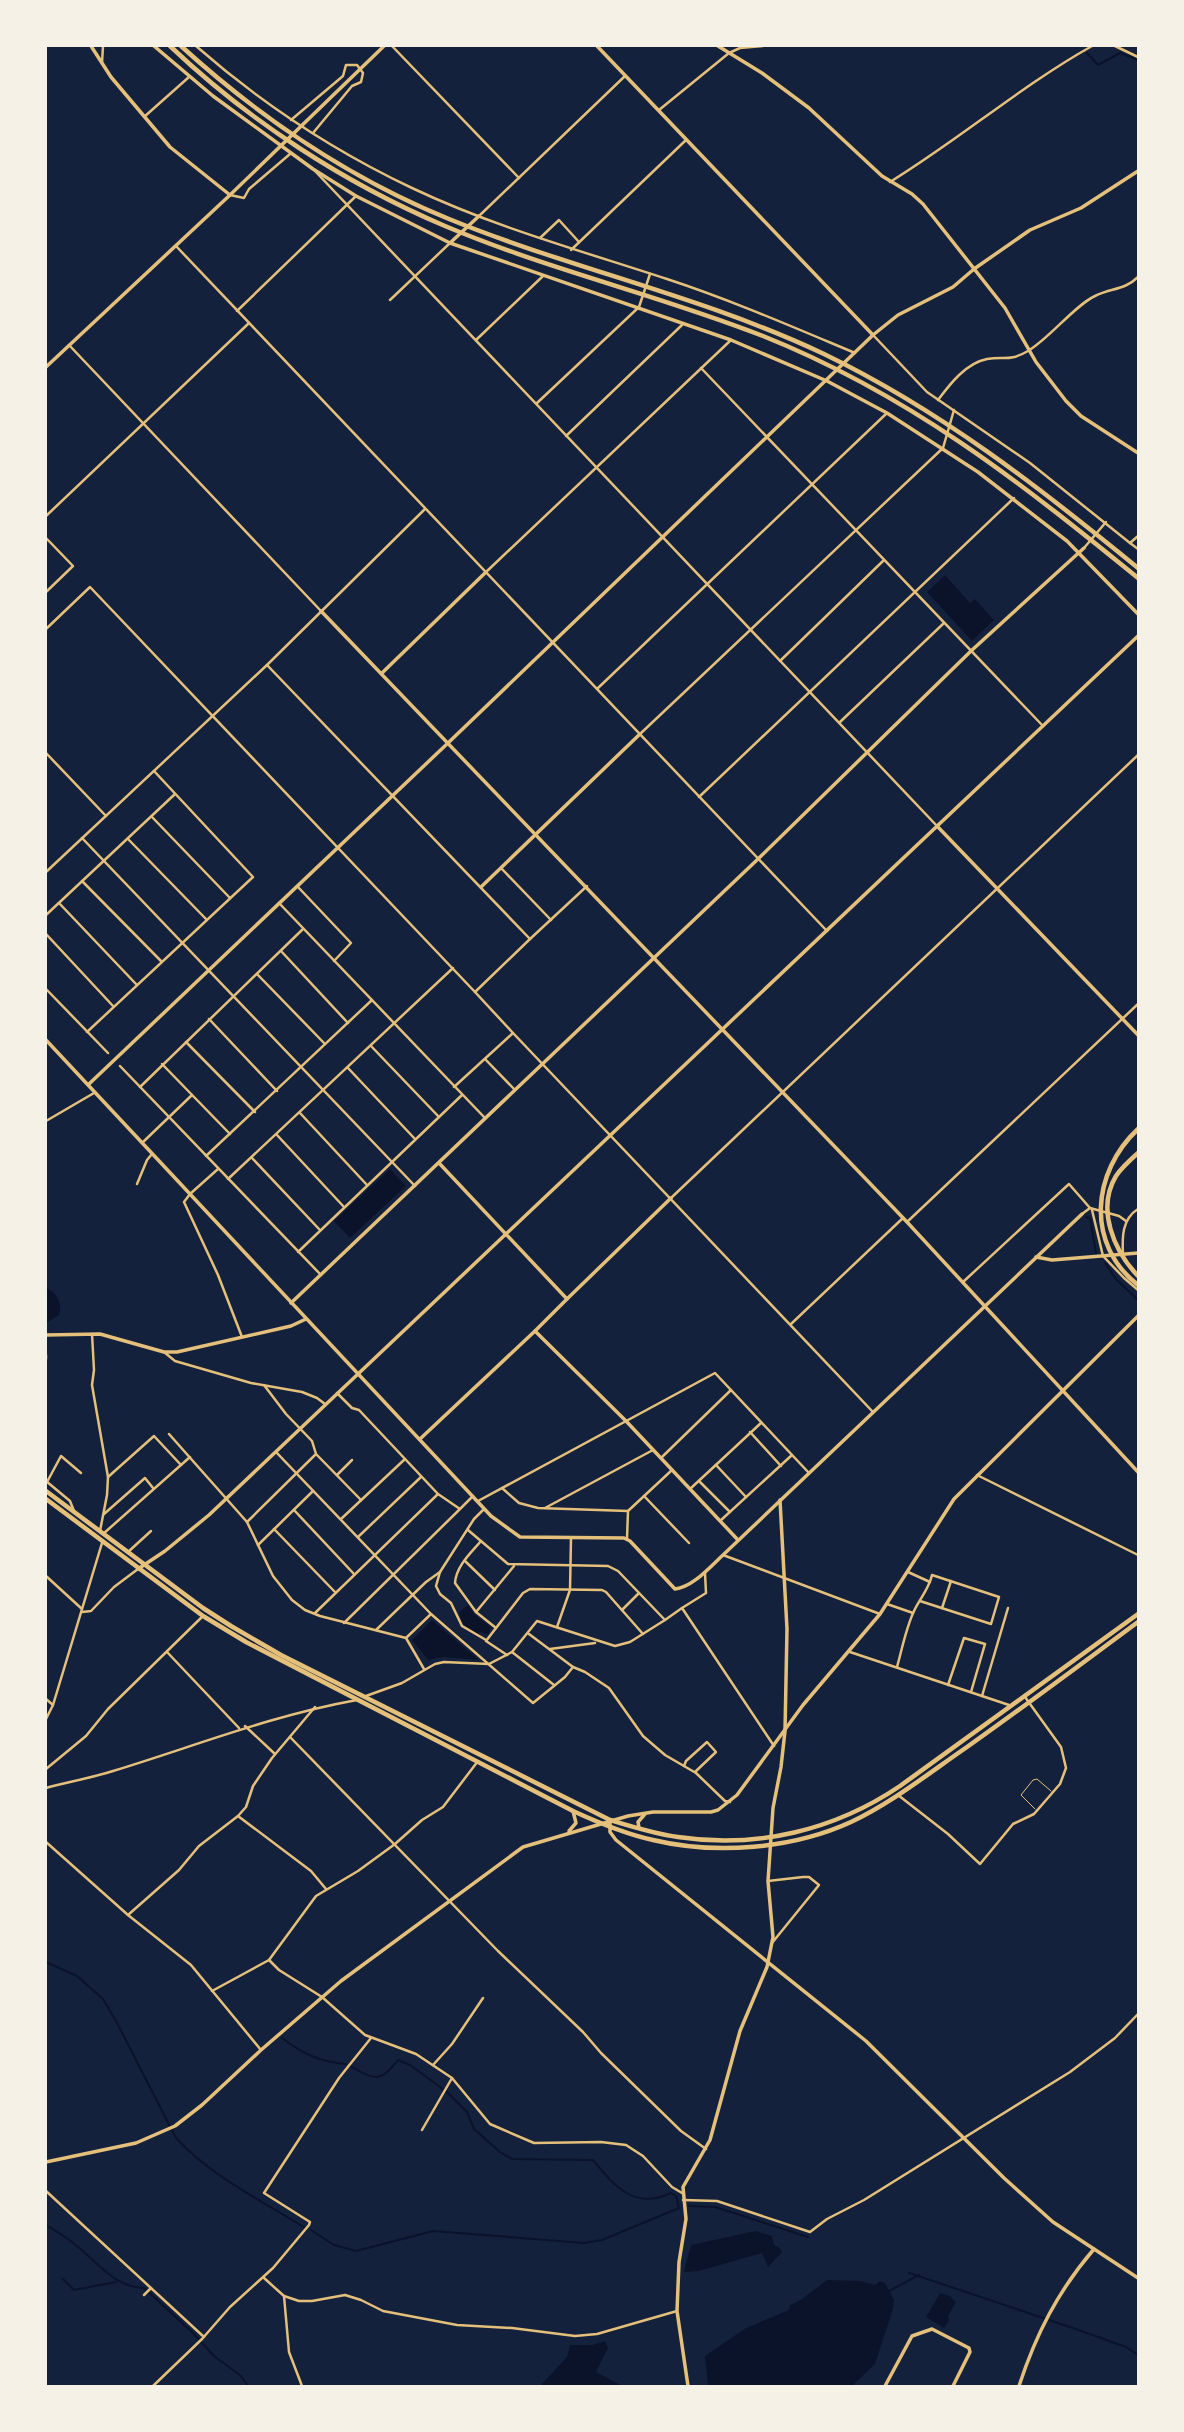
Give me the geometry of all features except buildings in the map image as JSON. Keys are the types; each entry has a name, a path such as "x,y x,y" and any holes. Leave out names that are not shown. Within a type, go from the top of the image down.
{"highway":[{"path":"170,46 221,90 282,136 341,173 403,206 511,251 764,337 875,389 972,449 1055,510 1139,578"},
{"path":"181,46 234,91 288,130 344,166 407,200 514,243 767,329 878,382 927,410 1017,471 1139,568"},
{"path":"1139,1129 1116,1154 1105,1180 1101,1203 1102,1227 1116,1263 1139,1288"},
{"path":"1139,1153 1115,1177 1108,1203 1109,1222 1117,1247 1139,1276"},
{"path":"46,1491 203,1608 281,1655 610,1820 676,1837 710,1841 771,1841 821,1826 864,1808 900,1786 1139,1614"},
{"path":"46,1499 203,1616 268,1655 573,1811 609,1827 656,1841 691,1846 727,1847 814,1835 848,1823 898,1796 1139,1622"}],"street":[{"path":"92,46 102,63 170,147 230,195 244,198 249,189 290,154"},
{"path":"102,63 103,46"},
{"path":"154,46 189,77 290,154 356,196 452,241 543,276 685,323 829,379 943,448 1014,498 1082,550 1139,614"},
{"path":"196,46 228,74 312,134 414,189 479,217 761,313 854,355"},
{"path":"46,367 384,46"},
{"path":"392,46 519,178"},
{"path":"597,46 928,393 1030,463 1139,550"},
{"path":"718,46 762,73 809,108 890,182 912,194 923,204 1005,308 1048,379 1081,416 1139,453"},
{"path":"659,110 729,53 740,48 762,46"},
{"path":"890,182 955,139 1029,83 1092,46"},
{"path":"1115,46 1139,57"},
{"path":"291,120 343,76 346,65 354,63 360,67 363,73 361,82 352,86 312,134"},
{"path":"390,300 625,76"},
{"path":"144,117 189,77"},
{"path":"572,250 686,139"},
{"path":"313,169 838,723 1139,1035"},
{"path":"88,1084 449,743 873,335 898,316 944,293 1039,225 1081,208 1139,171"},
{"path":"237,312 356,196"},
{"path":"540,238 559,220 579,242"},
{"path":"176,246 827,931"},
{"path":"537,404 639,307 650,274"},
{"path":"476,340 543,276"},
{"path":"938,400 958,376 977,363 988,359 1012,359 1029,350 1094,296 1129,286 1139,277"},
{"path":"566,436 685,323"},
{"path":"46,516 248,324"},
{"path":"382,673 731,340"},
{"path":"69,345 985,1304 1139,1472"},
{"path":"701,368 1043,726"},
{"path":"481,887 943,448 954,411"},
{"path":"597,689 887,413"},
{"path":"699,797 1014,498"},
{"path":"46,872 267,665 425,509"},
{"path":"291,1303 655,958 971,651 1082,550 1106,522"},
{"path":"1130,542 1139,536"},
{"path":"46,538 73,566 46,591"},
{"path":"780,661 884,561"},
{"path":"46,629 89,587 873,1412"},
{"path":"838,723 944,623"},
{"path":"46,1576 83,1611 91,1611 114,1587 193,1529 1139,636"},
{"path":"267,665 530,939"},
{"path":"46,752 106,816"},
{"path":"420,1439 782,1091 1139,755"},
{"path":"87,1032 253,877 153,770"},
{"path":"46,915 175,794"},
{"path":"151,817 230,898"},
{"path":"82,838 415,1186"},
{"path":"128,839 206,920"},
{"path":"501,868 551,920"},
{"path":"82,881 162,962"},
{"path":"297,886 351,943 334,961"},
{"path":"475,992 587,886"},
{"path":"59,903 137,985"},
{"path":"279,903 485,1119"},
{"path":"140,1087 303,929"},
{"path":"46,934 113,1007"},
{"path":"281,951 348,1023"},
{"path":"228,1179 453,968"},
{"path":"257,974 326,1044"},
{"path":"46,989 47,994 108,1053"},
{"path":"206,1156 372,1000"},
{"path":"907,1223 1139,1004"},
{"path":"209,1019 277,1091"},
{"path":"454,1087 513,1033"},
{"path":"46,1040 484,1509 520,1537 627,1539 675,1588 682,1587 704,1572 723,1555 1082,1214 1091,1209 1119,1216 1126,1221"},
{"path":"186,1042 255,1112"},
{"path":"371,1046 439,1117"},
{"path":"485,1059 515,1091"},
{"path":"162,1064 230,1134"},
{"path":"120,1066 321,1275"},
{"path":"348,1068 415,1139"},
{"path":"46,1121 95,1093"},
{"path":"142,1143 192,1095"},
{"path":"298,1252 462,1095"},
{"path":"300,1113 368,1185"},
{"path":"277,1135 344,1207"},
{"path":"137,1184 152,1154"},
{"path":"252,1158 319,1230"},
{"path":"439,1163 567,1299"},
{"path":"218,1169 184,1202 218,1275 242,1337"},
{"path":"964,1282 1069,1184 1091,1209 1103,1256 1124,1278 1139,1288"},
{"path":"1123,1255 1122,1241 1126,1221 1139,1209"},
{"path":"790,1325 903,1218"},
{"path":"1036,1257 1052,1260 1139,1253"},
{"path":"46,2162 125,2146 146,2140 174,2126 202,2105 322,1997 523,1847 610,1820 647,1812 711,1812 730,1802 803,1705 880,1615 954,1499 1139,1316"},
{"path":"46,1335 92,1334 164,1352 189,1351 291,1326 306,1319"},
{"path":"535,1331 626,1421 738,1540"},
{"path":"92,1334 92,1385 108,1477 102,1533"},
{"path":"164,1352 175,1361 251,1383 302,1392 325,1404"},
{"path":"477,1501 715,1373 809,1473"},
{"path":"264,1385 286,1414 312,1441 316,1454 361,1500"},
{"path":"661,1458 731,1390"},
{"path":"337,1393 352,1408 359,1410 438,1494 460,1509"},
{"path":"690,1489 761,1423"},
{"path":"751,1433 781,1465"},
{"path":"169,1434 247,1522 283,1590 305,1610 314,1614 406,1638 424,1669"},
{"path":"108,1477 154,1437 181,1465"},
{"path":"543,1508 653,1450"},
{"path":"276,1451 431,1614 533,1703 573,1667"},
{"path":"247,1522 316,1454"},
{"path":"720,1521 792,1455"},
{"path":"75,1512 70,1501 46,1482 61,1456 81,1474"},
{"path":"102,1533 190,1457"},
{"path":"341,1519 405,1458"},
{"path":"337,1475 352,1460"},
{"path":"716,1465 746,1497"},
{"path":"627,1539 628,1511 672,1470"},
{"path":"977,1475 1139,1555"},
{"path":"358,1537 421,1476"},
{"path":"104,1514 145,1478 154,1489"},
{"path":"699,1481 730,1512"},
{"path":"502,1488 519,1503 543,1508 628,1511"},
{"path":"258,1545 313,1491"},
{"path":"314,1614 438,1494"},
{"path":"344,1623 473,1496"},
{"path":"644,1496 688,1544"},
{"path":"688,2386 677,2311 679,2262 685,2229 682,2193 685,2182 706,2149 740,2031 768,1962 772,1943 768,1881 775,1790 785,1731 787,1629 779,1500"},
{"path":"484,1509 474,1519 440,1572 436,1586 440,1594 451,1603 462,1626 508,1655"},
{"path":"294,1510 355,1575"},
{"path":"274,1529 336,1593"},
{"path":"468,1530 508,1564 614,1568 665,1620"},
{"path":"128,1552 151,1531"},
{"path":"557,1627 570,1590 571,1538"},
{"path":"481,1541 456,1576 455,1583 476,1612 495,1628"},
{"path":"46,1719 83,1611 102,1543"},
{"path":"723,1555 880,1615"},
{"path":"465,1562 495,1590"},
{"path":"476,1612 515,1564"},
{"path":"376,1630 440,1572"},
{"path":"46,1788 112,1771 245,1726 315,1707 357,1700 402,1683 424,1669 444,1662 489,1664 512,1652 537,1620 599,1642 619,1646 643,1634 706,1593 704,1572"},
{"path":"907,1572 930,1582"},
{"path":"897,1667 913,1612 932,1575 999,1597 991,1624 920,1601"},
{"path":"942,1608 951,1581"},
{"path":"486,1641 526,1590 602,1590 643,1634"},
{"path":"622,1610 639,1593"},
{"path":"887,1604 913,1612"},
{"path":"682,1608 774,1745"},
{"path":"982,1696 1008,1608"},
{"path":"406,1638 431,1614"},
{"path":"46,1769 86,1736 108,1709 203,1616"},
{"path":"527,1633 573,1667 609,1688 643,1736 665,1755 695,1772 724,1801 730,1802"},
{"path":"948,1685 964,1638 985,1644 971,1692"},
{"path":"549,1649 599,1642"},
{"path":"166,1651 239,1728"},
{"path":"512,1652 554,1685"},
{"path":"850,1652 1012,1706"},
{"path":"898,1796 947,1833 980,1864 1013,1824 1037,1811 1064,1776 1066,1762 1055,1738 1025,1697"},
{"path":"46,1699 52,1705"},
{"path":"128,1915 179,1870 199,1846 238,1816 246,1807 253,1786 275,1754 315,1707"},
{"path":"245,1726 275,1754"},
{"path":"290,1737 618,2070 681,2131 706,2149"},
{"path":"684,1766 707,1742 716,1752 695,1772"},
{"path":"212,1991 269,1959 307,1906 326,1889 358,1871 422,1820 443,1807 478,1762"},
{"path":"564,1833 576,1824 573,1811"},
{"path":"639,1828 640,1818 647,1812"},
{"path":"238,1816 311,1871 326,1889"},
{"path":"610,1820 609,1827 616,1840 866,2041 1046,2216 1139,2278"},
{"path":"46,1842 128,1915 181,1956 261,2050"},
{"path":"768,1881 809,1877 819,1885 772,1943"},
{"path":"269,1959 279,1970 322,1997 371,2038 402,2048 452,2078 461,2086 482,2117 502,2130 534,2143 601,2142 626,2145 643,2156 672,2187 682,2193"},
{"path":"433,2065 483,1998"},
{"path":"683,2200 716,2201 810,2232 827,2219 864,2200 1070,2072 1115,2038 1139,2014"},
{"path":"153,2386 203,2338 230,2307 264,2278 310,2222 264,2193 339,2078 371,2038"},
{"path":"422,2130 452,2078"},
{"path":"46,2191 203,2338"},
{"path":"1019,2386 1029,2356 1067,2281 1094,2249"},
{"path":"264,2278 284,2296 306,2301 345,2295 383,2311 457,2325 512,2328 575,2336 597,2334 677,2311"},
{"path":"144,2295 150,2289"},
{"path":"284,2296 289,2352 302,2386"},
{"path":"886,2386 912,2336 932,2329 969,2348 970,2352 953,2386"}],"lane":[{"path":"1037,1811 1021,1795 1033,1780 1037,1779 1052,1793"}],"water":[{"path":"945,575 970,603 975,599 994,620 972,641 927,592"},
{"path":"390,1169 406,1186 350,1238 334,1221"},
{"path":"46,1288 56,1296 60,1307 59,1315 46,1323"},
{"path":"468,1605 475,1615 491,1627 488,1635 480,1632 478,1634 463,1624 459,1612"},
{"path":"432,1620 479,1660 444,1657 428,1660 412,1640"},
{"path":"756,2231 772,2236 774,2245 782,2252 768,2267 762,2253 699,2271 684,2272 691,2245"},
{"path":"827,2280 860,2281 875,2285 880,2281 885,2283 894,2300 875,2364 852,2386 708,2386 705,2356 746,2328 789,2310 790,2305"},
{"path":"940,2293 950,2296 956,2302 944,2328 926,2317"},
{"path":"605,2341 608,2348 596,2372 622,2386 540,2386 567,2357 570,2345 592,2345"}],"waterway":[{"path":"1087,53 1098,65 1120,53 1138,60"},
{"path":"1086,1217 1090,1218 1096,1253"},
{"path":"1105,1263 1116,1279 1138,1300"},
{"path":"46,1962 77,1976 103,1999 176,2138 205,2165 305,2228"},
{"path":"282,2038 312,2056 346,2064"},
{"path":"350,2066 377,2077 386,2073 398,2060 410,2065 447,2092 467,2112 474,2129 512,2159 593,2160 609,2179 627,2193 647,2199 671,2193 676,2196 679,2208"},
{"path":"689,2206 715,2207 808,2237"},
{"path":"311,2230 334,2245 356,2251 433,2231 584,2243 602,2240 679,2208"},
{"path":"46,2225 116,2279 124,2284 144,2288 214,2356 241,2376 248,2386"},
{"path":"909,2273 1076,2329 1126,2347 1138,2355"},
{"path":"889,2291 919,2275"},
{"path":"63,2279 74,2290 116,2282"}]}
